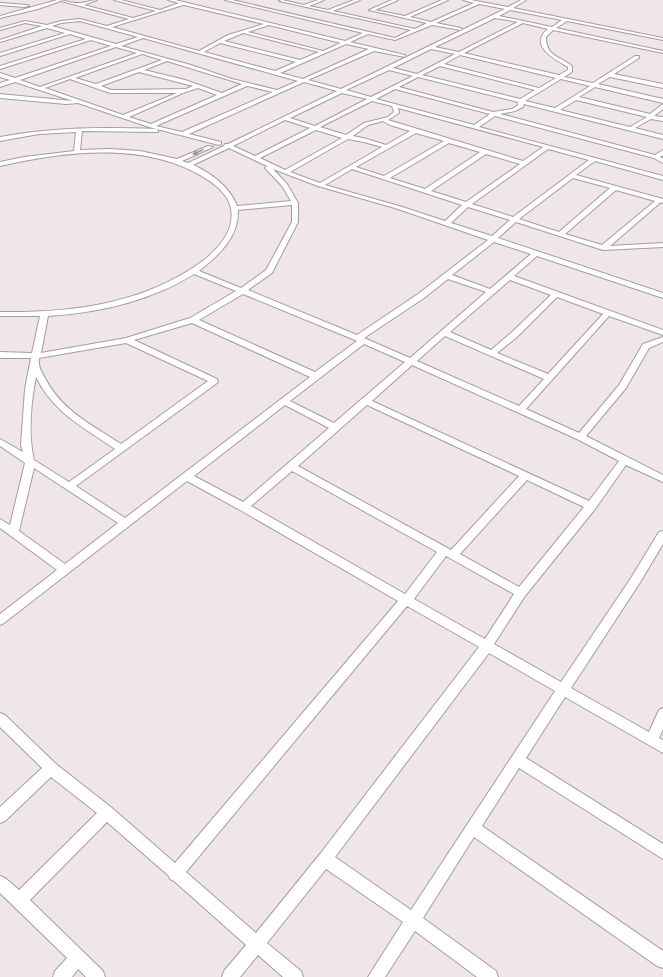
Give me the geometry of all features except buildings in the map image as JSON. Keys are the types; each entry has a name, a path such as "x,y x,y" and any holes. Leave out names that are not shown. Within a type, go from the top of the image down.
{"street":[{"path":"0,4 5,0"},
{"path":"0,4 12,4 16,6 60,0 133,20"},
{"path":"80,5 95,0"},
{"path":"116,0 160,10"},
{"path":"170,0 403,56"},
{"path":"108,28 194,0"},
{"path":"227,0 367,33 395,38 478,3"},
{"path":"305,6 322,0"},
{"path":"329,11 358,0"},
{"path":"331,24 396,0"},
{"path":"406,17 446,0"},
{"path":"465,0 663,39"},
{"path":"187,166 227,145 342,91 524,0"},
{"path":"262,8 278,2 311,7 415,30"},
{"path":"1,16 37,8 42,3"},
{"path":"16,6 15,11 17,12"},
{"path":"200,52 243,32 293,15 311,7"},
{"path":"176,162 335,89 497,11 507,9"},
{"path":"367,11 406,17 459,29"},
{"path":"494,16 663,52"},
{"path":"0,41 47,26 76,19 663,178"},
{"path":"521,101 560,78 570,69 567,64 550,55 544,45 544,36 566,20"},
{"path":"0,29 28,21 279,92"},
{"path":"254,159 522,22"},
{"path":"243,32 323,52"},
{"path":"0,55 69,33"},
{"path":"275,73 367,33"},
{"path":"0,85 142,37"},
{"path":"0,68 89,38"},
{"path":"38,42 59,48"},
{"path":"221,42 301,62"},
{"path":"430,47 663,101"},
{"path":"183,134 374,49"},
{"path":"41,88 142,53"},
{"path":"0,55 6,57"},
{"path":"556,110 637,57"},
{"path":"13,60 19,62"},
{"path":"96,86 166,60"},
{"path":"218,63 227,60"},
{"path":"438,64 540,90"},
{"path":"201,70 210,66"},
{"path":"388,68 663,137"},
{"path":"139,70 198,86 222,95"},
{"path":"0,74 123,117 174,133"},
{"path":"610,75 663,86"},
{"path":"71,78 110,91 187,91"},
{"path":"151,126 247,84"},
{"path":"123,117 198,86"},
{"path":"394,87 495,113 663,160"},
{"path":"0,96 26,97 56,103 86,104"},
{"path":"576,98 663,119"},
{"path":"475,127 495,113 521,106 521,101"},
{"path":"285,172 366,124 393,116 397,112 394,105"},
{"path":"630,129 651,116 663,106"},
{"path":"284,118 346,137 365,140 386,147"},
{"path":"385,119 389,123 524,163"},
{"path":"0,139 54,130 79,129 174,133 219,143"},
{"path":"77,152 79,129"},
{"path":"320,185 415,131"},
{"path":"5,132 14,136"},
{"path":"385,178 448,141"},
{"path":"227,145 254,159 320,185 397,207 663,296"},
{"path":"446,224 467,204 547,147"},
{"path":"0,164 38,156 77,152 133,153 176,162 211,177 229,196 235,208 234,224 225,243 206,262 193,271 160,288 103,306 44,315 0,314"},
{"path":"426,191 484,152"},
{"path":"656,157 663,152"},
{"path":"0,620 284,401 360,339 447,276 492,240 515,219 594,159"},
{"path":"0,355 36,356 69,352 127,340 193,320 242,291 269,271 295,222 295,203 285,185 262,162"},
{"path":"351,167 603,248 663,245"},
{"path":"572,176 662,200"},
{"path":"561,234 614,188"},
{"path":"603,248 662,200"},
{"path":"235,208 295,203"},
{"path":"244,507 535,254"},
{"path":"193,271 360,339 580,437 624,461 663,479"},
{"path":"447,276 492,292"},
{"path":"509,277 663,333"},
{"path":"492,353 514,335 556,294"},
{"path":"520,410 608,313"},
{"path":"13,532 30,462 26,440 29,389 44,315"},
{"path":"193,320 316,376"},
{"path":"444,333 549,378"},
{"path":"580,437 623,386 646,346 663,339"},
{"path":"70,486 214,381 127,340"},
{"path":"34,365 51,396 59,405 122,449"},
{"path":"284,401 336,428"},
{"path":"365,401 591,506"},
{"path":"0,442 126,523"},
{"path":"230,977 255,944 325,859 487,646 521,593 591,506 624,461"},
{"path":"291,466 521,593"},
{"path":"186,476 244,507 657,743 663,714"},
{"path":"175,874 406,600 448,553 525,476"},
{"path":"0,523 65,570"},
{"path":"376,977 414,921 485,808 518,760 562,689 635,581 662,538"},
{"path":"0,719 51,768 107,813 294,977"},
{"path":"518,760 663,852"},
{"path":"0,816 51,768"},
{"path":"20,900 107,813"},
{"path":"473,828 663,960"},
{"path":"325,859 414,921 490,977"},
{"path":"0,883 20,900 77,959 97,977"},
{"path":"61,977 77,959"}]}
